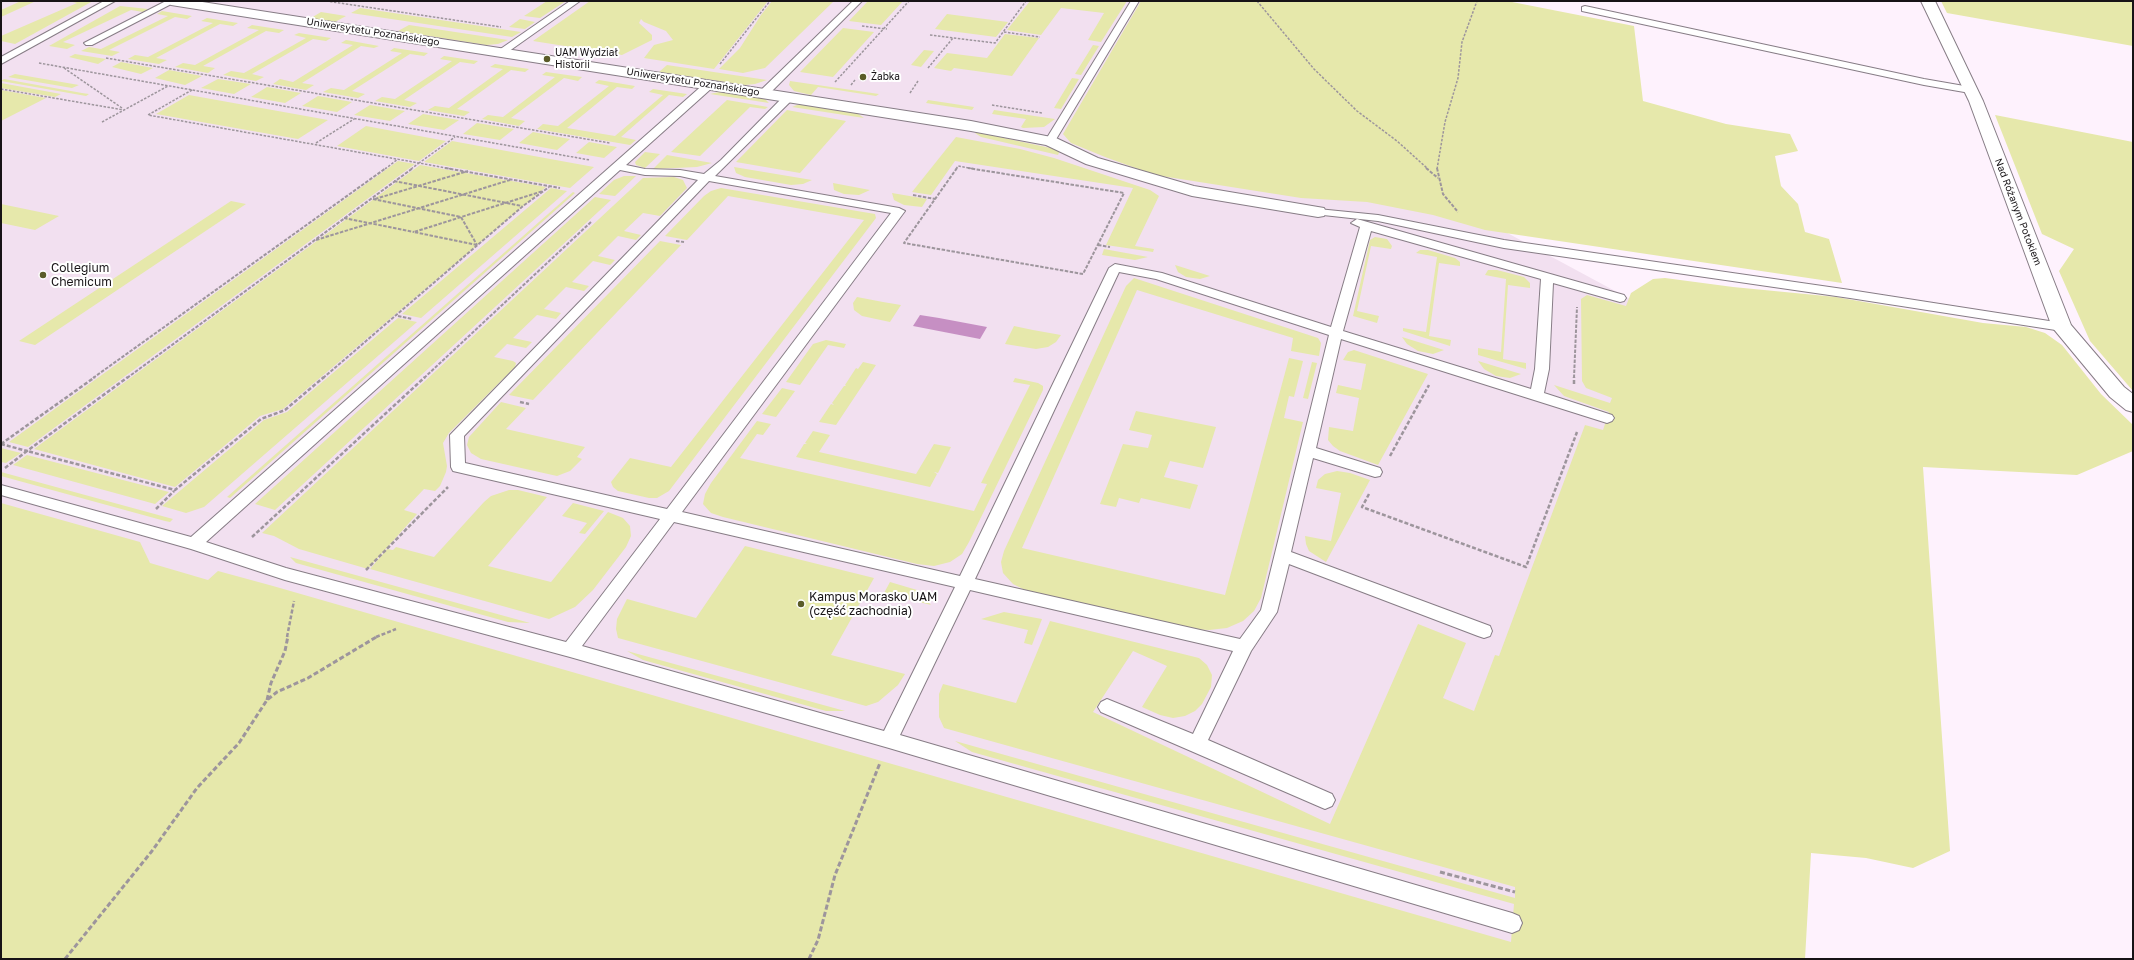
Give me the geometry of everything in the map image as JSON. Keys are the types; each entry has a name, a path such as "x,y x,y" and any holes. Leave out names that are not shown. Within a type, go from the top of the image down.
{"street":[{"name":"Uniwersytetu Poznańskiego","path":"172,1 971,126 1050,141 1092,161 1192,191 1318,212"},
{"name":"Nad Różanym Potokiem","path":"1928,1 1970,90 2062,327 2117,392 2133,405"}],"lane":[{"path":"1,61 111,1"},
{"path":"89,43 172,1"},
{"path":"502,52 576,1"},
{"path":"764,93 858,1"},
{"path":"1050,141 1135,1"},
{"path":"1585,9 1924,82 1970,90"},
{"path":"194,544 709,85"},
{"path":"789,97 725,162 707,177 457,434 458,467 1244,647"},
{"path":"570,650 899,211 707,177 680,173 645,172 618,166"},
{"path":"1318,212 1378,218 1504,244 1850,294 2062,327"},
{"path":"1318,212 1620,298"},
{"path":"1197,744 1244,647 1269,612 1336,333 1366,226"},
{"path":"889,740 1115,268 1158,276 1536,397 1607,418"},
{"path":"1536,397 1542,369 1547,277"},
{"path":"1307,451 1375,472"},
{"path":"1,490 194,544 305,580 570,650 889,740 1512,923"},
{"path":"1283,555 1484,631"},
{"path":"1107,707 1197,744 1325,800"}],"path":[{"path":"326,1 532,32"},
{"path":"709,85 710,76 770,1"},
{"path":"834,83 909,1"},
{"path":"930,35 995,43 1026,1"},
{"path":"1257,1 1314,70 1357,111 1397,141 1438,178"},
{"path":"1472,238 1460,215 1443,194 1438,178 1440,144 1455,90 1462,42 1477,1"},
{"path":"1004,32 1040,37"},
{"path":"928,68 953,38"},
{"path":"105,58 614,144"},
{"path":"35,62 618,166"},
{"path":"63,67 124,110"},
{"path":"850,85 855,80"},
{"path":"909,94 918,81"},
{"path":"102,122 168,86"},
{"path":"1,89 124,110"},
{"path":"192,90 148,115 557,188"},
{"path":"316,144 354,119"},
{"path":"13,462 455,137"},
{"path":"1,444 398,159"},
{"path":"958,166 1124,193 1083,274 958,252 904,243 958,166"},
{"path":"371,199 468,171"},
{"path":"313,241 510,180"},
{"path":"394,181 523,206"},
{"path":"1,444 175,490 261,419 284,410 523,206 550,186"},
{"path":"414,232 545,190"},
{"path":"371,199 460,217 477,245"},
{"path":"344,218 477,245"},
{"path":"258,539 251,537 593,220"},
{"path":"1573,388 1577,299 1579,294 1589,289"},
{"path":"1388,460 1431,380"},
{"path":"1373,487 1362,507 1526,567 1579,427"},
{"path":"372,574 364,572 466,468"},
{"path":"267,700 271,683 285,651 295,594 305,580"},
{"path":"65,959 152,851 197,788 239,743 267,700 277,692 308,678 370,640 402,626 420,610"},
{"path":"809,959 818,940 835,875 889,740"},
{"path":"1439,871 1515,892"}],"shaded area":[{"name":"Kampus Morasko UAM (część zachodnia)","path":"1,1 1266,1 1474,215 1654,312 1535,959 131,959 1,897"},
{"path":"920,315 987,327 980,339 913,326"}],"green space":[{"path":"21,1 36,1 1,17 1,10"},
{"path":"68,1 93,1 15,44 1,41 1,36 77,3"},
{"path":"547,1 566,1 540,18 524,16"},
{"path":"590,1 768,1 714,69 644,58 654,45 673,40 666,31 644,22 641,19 639,23 652,35 652,40 622,55 533,41"},
{"path":"772,1 834,1 765,68 743,73 719,69 740,48 761,15"},
{"path":"868,1 903,1 881,25 849,21"},
{"path":"1030,1 1127,1 1101,42 1088,40 1104,13 1061,8 1041,35 1007,30"},
{"path":"1141,1 1507,1 1634,26 1643,101 1726,124 1790,134 1798,151 1775,156 1781,186 1798,204 1805,232 1829,239 1842,283 1485,230 1433,215 1367,202 1301,198 1155,175 1071,143 1063,134"},
{"path":"1941,1 2133,1 2133,46 1947,13"},
{"path":"120,6 148,9 143,12 131,10 63,42 75,45 67,49 49,46"},
{"path":"360,8 521,32 512,37 351,13"},
{"path":"162,11 192,16 187,19 175,17 109,50 120,52 112,56 81,51 89,47 101,49 168,16 157,14"},
{"path":"321,12 346,16 335,22 311,18"},
{"path":"947,14 1008,22 996,37 935,29"},
{"path":"207,18 238,23 233,26 220,24 156,58 167,60 159,64 128,59 135,55 148,57 213,23 201,21"},
{"path":"520,19 535,22 525,29 509,27"},
{"path":"252,25 284,30 279,33 266,31 203,66 215,68 208,73 175,67 183,63 195,65 259,30 247,28"},
{"path":"409,25 508,40 498,44 486,45 398,31"},
{"path":"843,28 874,32 833,77 800,72"},
{"path":"299,33 331,38 326,41 313,39 252,74 264,77 256,81 223,75 231,71 244,73 306,38 294,35"},
{"path":"1005,34 1039,38 1012,76 954,68 951,71 934,68 947,53 987,58"},
{"path":"346,40 379,46 374,48 361,46 302,83 314,85 306,90 273,84 280,79 293,82 353,45 341,43"},
{"path":"1093,45 1099,46 1081,75 1075,74"},
{"path":"394,48 428,53 424,56 410,54 352,91 365,94 358,98 323,92 331,88 344,90 402,53 390,51"},
{"path":"924,50 934,51 921,67 911,65"},
{"path":"75,54 106,59 98,64 69,57"},
{"path":"444,56 478,61 474,64 460,62 404,100 417,103 410,107 375,101 382,97 395,99 452,61 440,59"},
{"path":"121,62 153,68 141,74 112,67"},
{"path":"495,64 529,69 525,72 511,70 457,109 470,112 464,116 428,110 435,106 449,108 503,69 490,67"},
{"path":"667,65 767,80 755,84 745,85 659,72"},
{"path":"169,70 202,76 185,85 155,78"},
{"path":"546,72 582,77 578,81 564,78 511,118 525,121 519,126 482,119 488,115 503,117 555,77 542,75"},
{"path":"15,74 79,85 72,88 8,77"},
{"path":"1072,78 1079,79 1061,109 1054,108"},
{"path":"4,79 89,94 86,96 1,81"},
{"path":"218,79 251,84 234,94 201,88"},
{"path":"599,80 635,86 632,89 617,87 567,128 615,136 663,95 649,92 653,89 687,94 683,97 669,95 621,137 636,140 630,145 537,129 543,124 558,126 609,86 595,83"},
{"path":"790,81 879,94 876,96 818,87 811,95 794,91 789,85"},
{"path":"1,83 61,94 55,97 1,88"},
{"path":"267,87 301,93 285,103 251,97"},
{"path":"1,90 46,98 1,121"},
{"path":"719,92 764,98 769,103 710,94"},
{"path":"189,95 328,120 298,139 156,114"},
{"path":"318,96 352,102 337,112 302,106"},
{"path":"727,100 768,107 765,109 750,107 700,156 671,152"},
{"path":"928,100 974,107 972,110 926,103"},
{"path":"370,105 405,111 390,121 354,115"},
{"path":"797,105 808,105 857,113 864,118 792,107"},
{"path":"787,110 846,121 800,173 736,162"},
{"path":"994,110 1055,119 1044,127 1023,128 1021,127 1026,119 992,114"},
{"path":"423,114 459,120 444,130 408,124"},
{"path":"1995,115 2133,142 2133,391 2090,341 2059,271 2074,249 2042,234"},
{"path":"477,123 514,129 500,140 463,134"},
{"path":"366,126 446,141 419,161 337,146"},
{"path":"533,132 570,139 557,150 519,143"},
{"path":"975,133 1060,150 1058,155 981,137"},
{"path":"956,137 1020,149 1054,158 1150,190 1159,196 1135,246 1154,249 1153,252 1106,245 1133,188 955,161 931,195 912,192"},
{"path":"452,141 594,167 570,188 424,162"},
{"path":"589,142 617,147 604,158 576,153"},
{"path":"645,152 660,154 645,168 636,165 635,162"},
{"path":"667,155 712,163 697,167 653,169"},
{"path":"398,161 415,164 28,447 9,442"},
{"path":"420,165 546,187 283,409 260,416 175,487 34,449"},
{"path":"734,167 812,180 803,184 791,185 745,177 736,173"},
{"path":"624,176 636,176 615,196 599,194 614,180"},
{"path":"674,177 683,180 687,188 660,216 643,213 624,231 641,235 636,240 618,236 598,256 615,260 610,265 593,261 572,282 589,286 584,291 566,287 544,309 561,313 556,319 537,315 513,338 532,342 526,348 507,344 494,357 513,361 516,363 515,367 449,433 443,443 447,466 440,486 435,491 424,489 404,510 417,514 368,569 299,549 274,536 262,533 643,178"},
{"path":"833,183 870,190 859,195 844,194 834,190"},
{"path":"551,188 567,191 421,318 402,314"},
{"path":"721,188 875,214 876,218 669,491 657,498 649,498 618,491 613,487 611,482 630,458 671,467 864,220 728,196 687,240 665,236 704,196 711,191"},
{"path":"573,192 575,193 230,498 227,497"},
{"path":"892,193 927,199 922,207 904,205 894,200"},
{"path":"595,197 611,200 275,510 255,504"},
{"path":"231,201 246,204 35,345 19,341"},
{"path":"1,204 59,216 35,230 1,223"},
{"path":"1375,237 1387,239 1392,246 1391,249 1371,246 1357,311 1379,316 1377,323 1353,316 1370,240"},
{"path":"660,241 681,245 533,400 509,395"},
{"path":"1104,249 1148,257 1135,260 1102,255"},
{"path":"1420,250 1428,250 1455,258 1460,262 1460,266 1439,263 1429,336 1451,340 1450,346 1403,331 1403,328 1426,332 1437,257 1416,253"},
{"path":"1175,265 1210,276 1200,279 1186,277 1178,272"},
{"path":"1488,270 1497,270 1524,277 1530,283 1530,288 1508,285 1503,359 1526,363 1526,369 1478,355 1478,348 1501,352 1506,279 1485,275"},
{"path":"1134,278 1318,338 1321,343 1319,356 1291,351 1293,338 1137,290 1022,548 1225,595 1289,358 1303,361 1294,397 1289,396 1284,418 1303,422 1261,598 1254,611 1243,621 1227,628 1209,630 1190,629 1025,590 1013,584 1003,573 1001,562 1004,551 1126,286"},
{"path":"1665,278 1733,287 1836,297 1983,323 2026,327 2045,333 2062,345 2101,394 2133,425 2133,451 2077,475 1923,467 1950,851 1913,868 1866,858 1811,853 1805,959 1,959 1,503 140,542 150,563 208,580 218,571 273,586 1511,942 1514,904 972,752 955,741 1515,898 1515,887 944,728 939,717 939,694 943,684 1016,703 1050,621 1199,658 1207,665 1212,675 1211,687 1202,704 1195,711 1185,716 1173,718 1160,715 1142,707 1167,666 1133,651 1093,712 1330,824 1418,624 1466,643 1443,698 1474,711 1495,655 1499,656 1585,425 1603,430 1609,412 1564,396 1554,385 1610,403 1612,398 1586,388 1582,381 1581,299 1587,295 1626,306 1631,293 1653,279"},
{"path":"857,297 901,305 890,322 862,316 854,310 853,303"},
{"path":"398,318 417,322 204,507 186,513 162,506 264,420 287,412"},
{"path":"1014,326 1061,335 1056,342 1048,347 1036,349 1005,344"},
{"path":"1402,337 1444,350 1433,354 1418,351 1407,344"},
{"path":"826,340 846,344 844,348 828,345 800,385 786,382 813,344"},
{"path":"1354,350 1428,374 1378,465 1340,451 1328,440 1329,427 1353,431 1359,398 1336,393 1338,385 1361,390 1366,364 1343,360 1348,352"},
{"path":"1478,361 1521,374 1510,378 1496,376 1484,369"},
{"path":"863,362 876,365 836,425 819,422 831,404 834,405 832,403 844,386 846,386 845,385 856,368 858,369"},
{"path":"1312,362 1317,363 1308,399 1303,398"},
{"path":"1015,378 1038,383 1043,386 1043,390 969,542 962,554 950,562 934,566 917,564 723,517 711,513 703,504 705,494 711,483 757,421 771,424 763,435 757,434 740,458 974,511 987,484 981,483 1030,385 1013,382"},
{"path":"782,388 795,391 776,417 762,414"},
{"path":"501,402 526,408 506,429 585,447 577,457 582,459 570,471 557,476 481,459 471,453 467,445 469,437"},
{"path":"1136,411 1216,427 1203,468 1170,461 1164,477 1198,485 1190,509 1141,498 1139,503 1119,498 1116,507 1100,504 1123,444 1148,448 1152,435 1129,430"},
{"path":"813,431 830,435 819,452 916,474 934,444 951,447 938,473 934,472 937,474 930,487 796,457 804,444 807,444 805,443"},
{"path":"1,448 21,453 6,463 1,462"},
{"path":"27,455 169,492 155,504 13,465"},
{"path":"1337,471 1350,473 1370,480 1326,562 1309,551 1305,536 1331,541 1341,493 1316,488 1318,480 1325,474"},
{"path":"1,472 173,519 170,522 165,521 1,476"},
{"path":"509,490 518,490 547,497 488,566 551,582 608,512 623,518 630,526 631,536 626,547 593,590 575,607 549,619 370,569 387,549 393,550 396,547 434,557 484,502 491,496"},
{"path":"573,503 604,511 585,534 579,533 587,523 562,516"},
{"path":"745,546 874,578 831,655 905,674 898,685 878,702 866,706 618,638 616,629 617,619 627,599 696,618"},
{"path":"290,557 530,623 508,622 296,563"},
{"path":"890,582 917,590 931,605 884,593"},
{"path":"1004,612 1042,619 1032,645 1024,643 1028,630 981,619"},
{"path":"627,651 845,711 826,711 643,660"}],"place":[{"name":"UAM Wydział Historii","path":"547,59"},
{"name":"Żabka","path":"863,77"},
{"name":"Collegium Chemicum","path":"43,275"},
{"name":"Kampus Morasko UAM (część zachodnia)","path":"801,604"}]}
